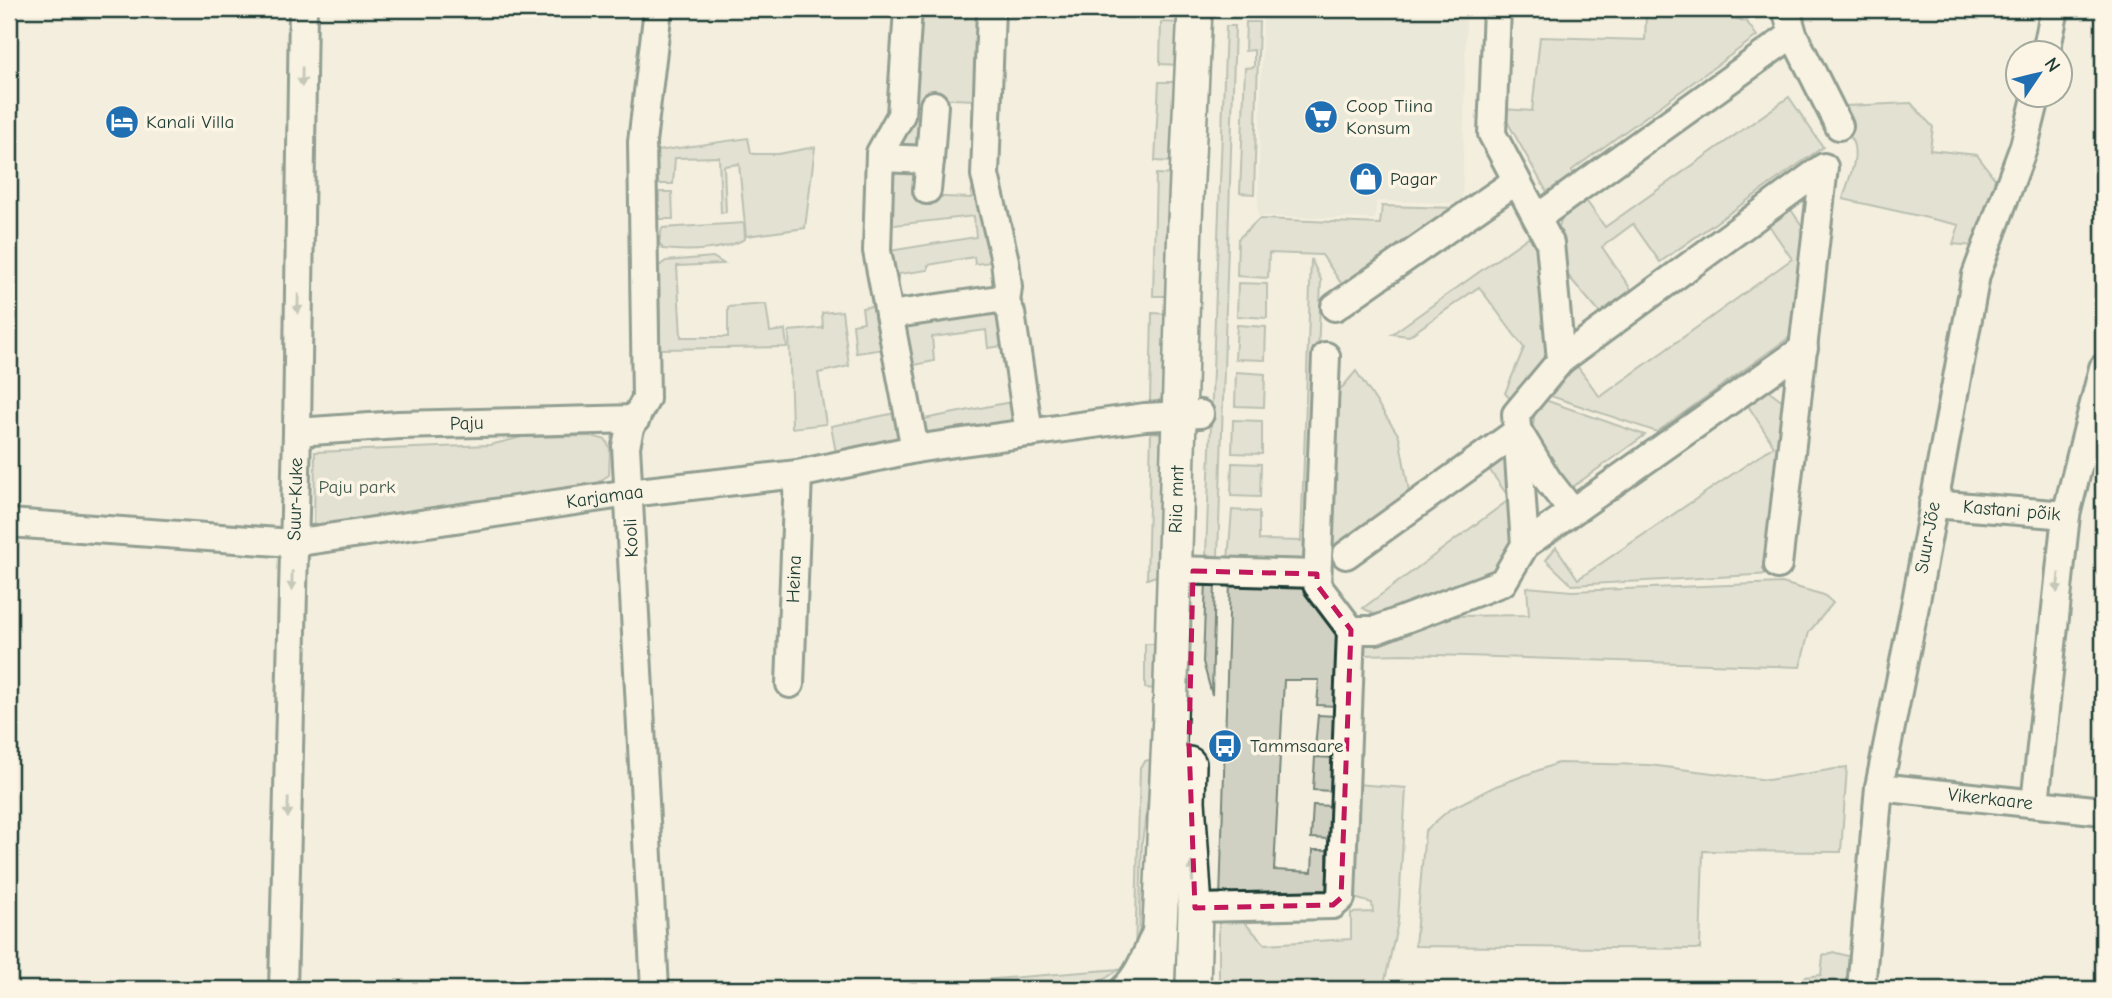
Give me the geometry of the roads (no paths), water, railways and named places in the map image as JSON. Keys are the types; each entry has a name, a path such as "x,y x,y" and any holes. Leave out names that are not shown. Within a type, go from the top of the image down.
{"main road":[{"name":"Riia mnt","path":"1157,989 1184,571 1195,9"},
{"name":"Riia mnt","path":"1189,415 1214,9"},
{"name":"Riia mnt","path":"1184,571 1188,801 1195,908 1194,989"}],"street":[{"name":"Suur-Kuke","path":"283,989 297,432 303,9"},
{"name":"Kooli","path":"655,989 626,446 630,428 646,399 642,142 658,9"},
{"path":"908,9 901,115 880,153 877,251 915,449"},
{"path":"991,9 985,175 1005,261 1008,287 1006,303 1011,313 1030,433"},
{"path":"1497,9 1492,134 1550,243 1561,360"},
{"path":"1786,9 1793,34 1839,126"},
{"path":"2049,38 2055,9"},
{"path":"1536,218 1793,34"},
{"path":"928,190 934,105"},
{"name":"Suur-Jõe","path":"1861,989 1879,787 1976,275 2024,146 2034,108"},
{"path":"880,158 930,160"},
{"path":"1525,545 1516,414 1561,360 1824,167 1778,565"},
{"path":"1335,307 1516,181"},
{"path":"890,315 999,299 1006,303"},
{"path":"1351,630 1376,630 1503,582 1525,545 1804,348"},
{"path":"1195,908 1333,905 1342,898 1351,630 1317,584 1326,356"},
{"name":"Kastani põik","path":"1933,504 2066,515 2097,414 2103,368"},
{"name":"Karjamaa","path":"9,523 293,543 629,493 798,474 915,449 1145,417 1189,415"},
{"name":"Paju","path":"297,432 399,425 636,419"},
{"path":"1518,431 1547,480 1572,511"},
{"path":"1346,555 1518,431"},
{"name":"Heina","path":"790,684 798,474"},
{"path":"2035,803 2066,515"},
{"path":"1184,571 1317,574"},
{"name":"Vikerkaare","path":"1879,787 2103,811"},
{"path":"1124,989 1144,961 1160,923"}],"place":[{"name":"Coop Tiina Konsum","path":"1321,117"},
{"name":"Kanali Villa","path":"122,122"},
{"name":"Pagar","path":"1366,179"},
{"name":"Tammsaare","path":"1225,746"}],"park label":[{"name":"Paju park","path":"357,487"}]}
